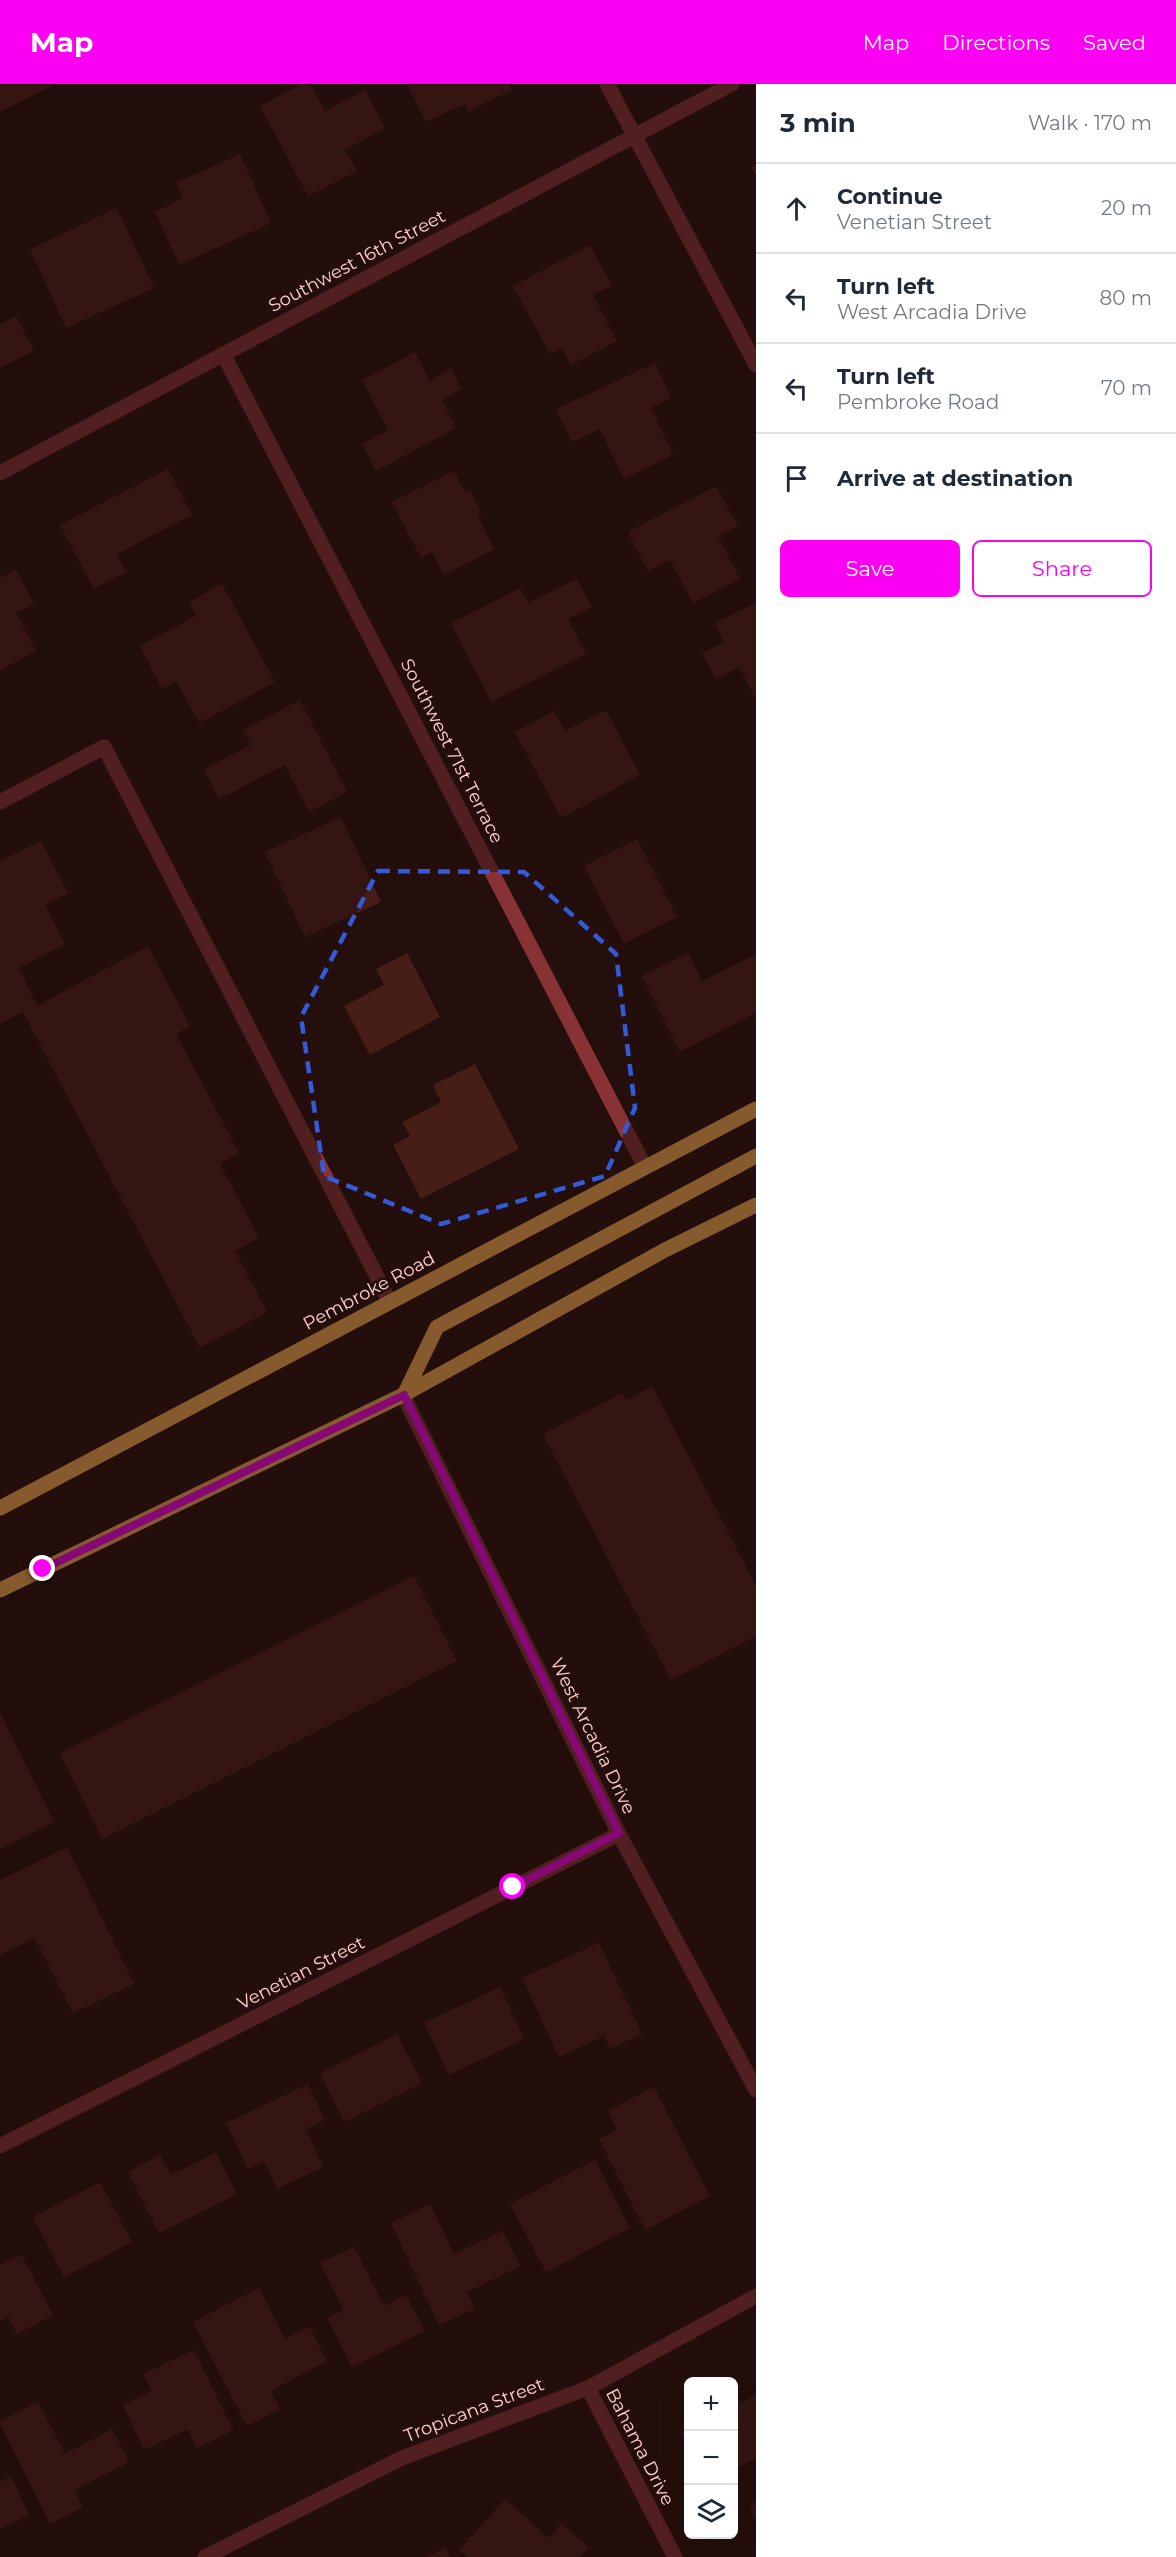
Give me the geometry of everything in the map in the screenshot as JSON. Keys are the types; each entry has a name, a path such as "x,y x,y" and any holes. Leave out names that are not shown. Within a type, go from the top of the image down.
{"main road":[{"name":"Pembroke Road","path":"0,1508 756,1109"},
{"path":"404,1395 437,1327 756,1156"},
{"path":"0,1590 404,1395 664,1250 756,1205"}],"street":[{"path":"607,84 756,365"},
{"name":"Southwest 16th Street","path":"0,473 732,84"},
{"name":"Southwest 71st Terrace","path":"223,354 645,1167"},
{"path":"0,802 104,747 390,1302"},
{"name":"West Arcadia Drive","path":"404,1395 619,1833 756,2090"},
{"name":"Venetian Street","path":"0,2146 619,1833"},
{"name":"Tropicana Street","path":"205,2557 402,2458 588,2388 756,2296"},
{"name":"Bahama Drive","path":"588,2388 675,2557"}],"highlighted area":[{"path":"378,871 524,872 616,954 635,1108 605,1176 441,1224 324,1176 301,1017"}],"building":[{"path":"0,84 51,84 52,86 0,112"},
{"path":"302,84 310,84 325,111 365,90 385,128 345,150 357,171 308,196 260,106"},
{"path":"407,84 509,84 512,90 468,111 465,104 426,122"},
{"path":"240,154 271,223 179,265 155,212 183,198 176,183"},
{"path":"756,164 756,177 750,167"},
{"path":"117,208 154,288 66,328 30,249"},
{"path":"590,245 612,286 593,295 617,341 571,365 562,348 550,354 513,286"},
{"path":"16,316 34,351 0,368 0,324"},
{"path":"415,352 430,381 451,369 461,389 442,400 456,428 376,471 362,444 388,430 362,380"},
{"path":"655,363 671,398 651,408 673,455 624,479 600,429 572,442 556,409"},
{"path":"168,469 192,515 117,554 126,572 94,589 60,525"},
{"path":"454,471 465,493 470,491 482,513 478,516 494,549 444,575 432,552 421,558 392,502"},
{"path":"716,486 738,526 718,536 740,579 693,603 670,560 648,571 628,532"},
{"path":"16,570 34,604 16,613 36,651 0,670 0,578"},
{"path":"577,579 592,607 568,619 586,654 491,702 451,623 520,588 528,603"},
{"path":"222,584 275,682 199,723 176,681 162,689 140,646 196,616 189,602"},
{"path":"756,602 756,699 739,667 716,679 702,653 724,642 715,623"},
{"path":"300,700 347,792 309,812 285,765 219,799 204,769 251,745 243,730"},
{"path":"606,710 640,775 561,818 515,732 554,711 565,731"},
{"path":"341,817 381,902 305,937 265,852"},
{"path":"637,839 677,917 624,944 584,866"},
{"path":"41,841 68,893 45,905 65,944 19,968 37,1006 148,946 190,1026 176,1034 239,1153 220,1164 259,1238 235,1251 267,1312 200,1348 23,1012 0,1024 0,861"},
{"path":"407,953 440,1017 370,1055 344,1006 384,985 376,969"},
{"path":"688,953 702,981 756,954 756,1013 680,1052 642,976"},
{"path":"475,1064 519,1149 421,1199 393,1145 410,1136 402,1122 441,1102 433,1085"},
{"path":"652,1386 756,1586 756,1636 671,1680 543,1434 622,1393 626,1400"},
{"path":"414,1576 457,1661 102,1839 60,1753"},
{"path":"0,1713 54,1822 0,1849"},
{"path":"67,1847 134,1984 73,2013 35,1938 0,1955 0,1880"},
{"path":"599,1943 642,2034 610,2049 604,2036 559,2057 522,1978"},
{"path":"500,1987 524,2039 449,2075 424,2023"},
{"path":"397,2034 422,2083 344,2122 320,2073"},
{"path":"308,2084 325,2120 306,2129 323,2167 277,2189 264,2161 248,2169 226,2123"},
{"path":"654,2087 710,2196 645,2230 599,2139 617,2130 608,2111"},
{"path":"216,2152 237,2194 159,2233 128,2172 160,2155 171,2175"},
{"path":"595,2160 630,2228 546,2272 510,2204"},
{"path":"100,2182 132,2242 64,2277 33,2217"},
{"path":"430,2204 454,2254 503,2231 520,2266 467,2292 475,2309 439,2325 391,2223"},
{"path":"354,2247 384,2306 406,2295 425,2331 352,2367 327,2318 344,2310 320,2263"},
{"path":"21,2254 53,2315 17,2334 8,2316 0,2321 0,2265"},
{"path":"259,2288 285,2339 309,2326 327,2361 270,2391 280,2409 247,2426 193,2322"},
{"path":"194,2350 233,2430 197,2448 188,2429 144,2450 123,2405 152,2391 143,2374"},
{"path":"756,2395 756,2458 738,2467 738,2431 738,2404"},
{"path":"38,2402 65,2454 112,2429 129,2462 74,2490 83,2507 50,2524 0,2424 0,2421"},
{"path":"11,2476 29,2515 0,2529 0,2482"},
{"path":"505,2499 549,2538 561,2523 589,2548 580,2557 468,2557 459,2550"},
{"path":"756,2502 756,2519 749,2506"},
{"path":"446,2547 450,2557 426,2557"}],"route":[{"path":"43,1569 404,1395 619,1833 513,1887"}]}
